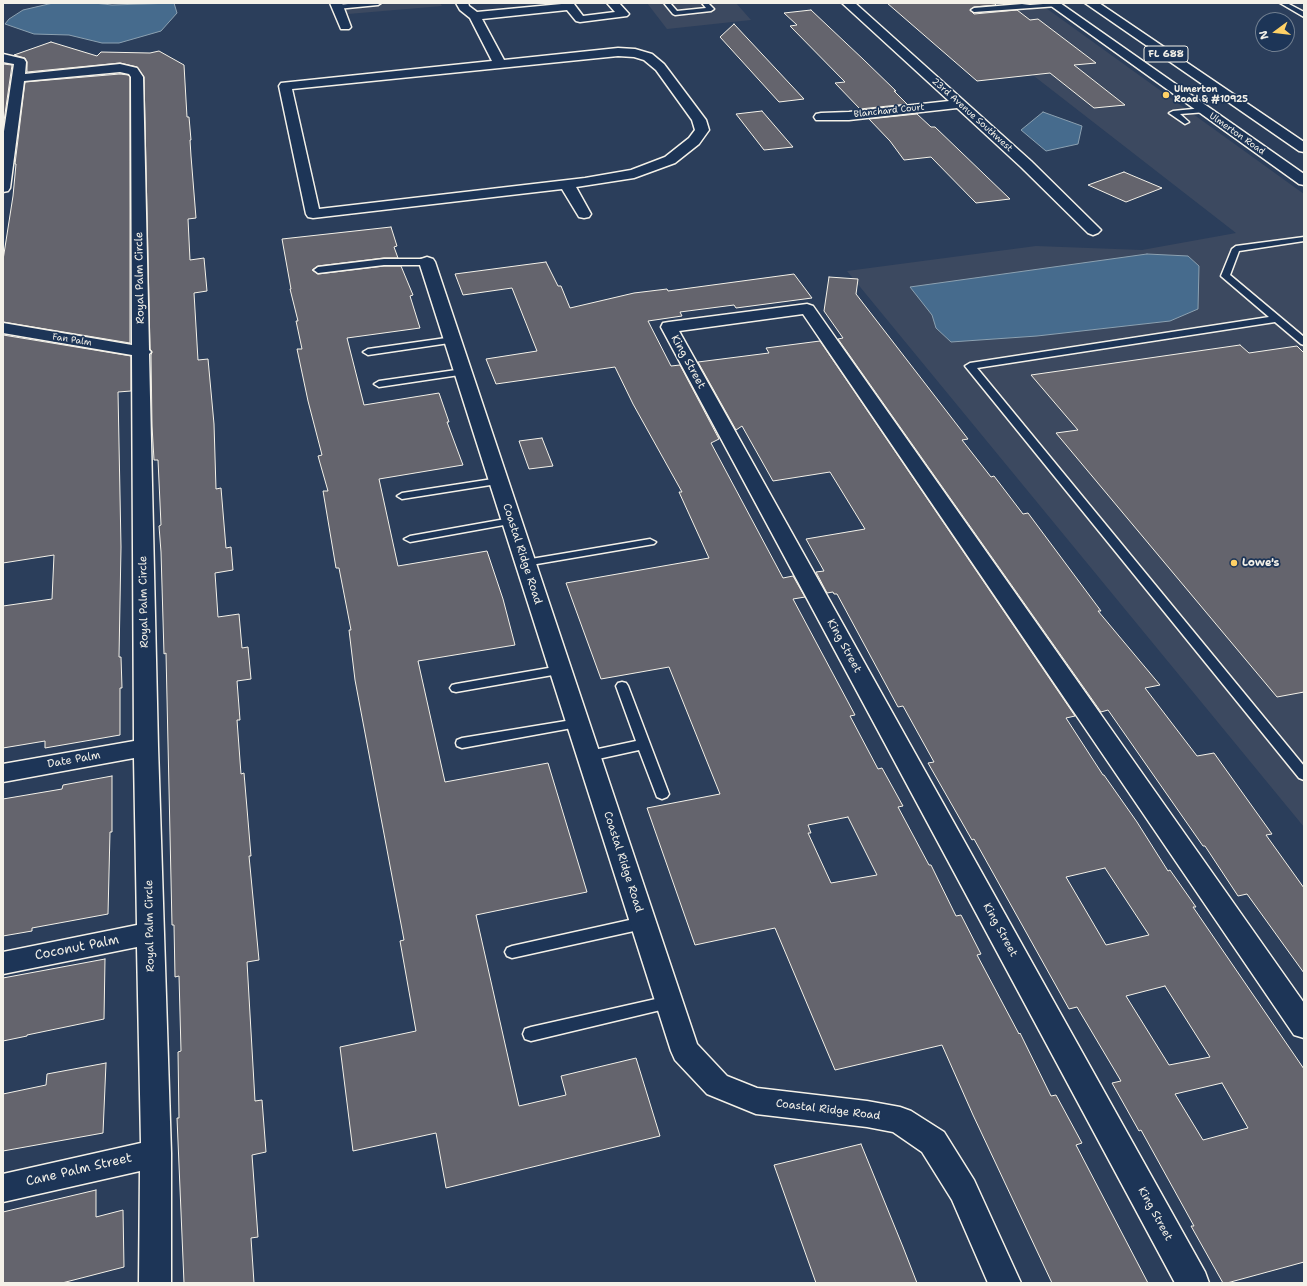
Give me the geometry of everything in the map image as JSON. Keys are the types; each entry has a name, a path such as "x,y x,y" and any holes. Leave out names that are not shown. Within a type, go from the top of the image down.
{"street":[{"path":"462,3 464,8 475,16 500,64"},
{"path":"475,16 569,5 580,19 622,14 613,3"},
{"name":"23rd Avenue Southwest","path":"848,3 1026,164 1094,230"},
{"name":"FL 688","path":"1091,3 1304,148"},
{"name":"Ulmerton Road","path":"1055,4 1304,181"},
{"path":"336,5 345,27"},
{"path":"618,52 635,53 648,57 660,67 699,120 702,130 694,141 670,160 634,174 567,185 313,214 285,86 500,64 618,52"},
{"path":"1122,52 1175,76 1267,139"},
{"path":"3,58 20,62 3,188"},
{"name":"Royal Palm Circle","path":"19,78 120,68 133,71 137,77 142,352 146,747 156,1153 155,1283"},
{"name":"Blanchard Court","path":"821,117 849,116 958,104"},
{"path":"567,185 584,214"},
{"name":"Coastal Ridge Road","path":"427,262 685,1051 717,1085 756,1101 868,1114 900,1120 933,1142 963,1190 1005,1283"},
{"name":"King Street","path":"1193,1283 669,327 807,310 1304,1026"},
{"name":"Fan Palm","path":"3,328 142,352"},
{"name":"Date Palm","path":"3,773 146,747"},
{"name":"Coconut Palm","path":"3,963 151,933"},
{"name":"Cane Palm Street","path":"3,1188 156,1153"}],"lane":[{"path":"336,5 378,3"},
{"path":"667,3 674,13 711,9 705,3"},
{"path":"1283,3 1304,15"},
{"path":"974,10 1055,4"},
{"path":"1184,122 1171,111 1203,110"},
{"path":"1304,239 1236,249 1225,276 1304,342"},
{"path":"318,270 384,262 427,262"},
{"path":"1277,319 970,366 1304,775"},
{"path":"368,352 453,340"},
{"path":"379,384 463,372"},
{"path":"402,496 498,481"},
{"path":"410,539 511,521"},
{"path":"525,563 650,542"},
{"path":"456,688 560,670"},
{"path":"622,686 662,794"},
{"path":"462,743 578,723"},
{"path":"589,756 644,744"},
{"path":"512,952 643,923"},
{"path":"531,1034 669,1002"}],"shaded area":[{"path":"53,3 94,3 112,5 174,3 177,13 161,31 119,43 102,43 69,35 34,34 5,24 9,19 23,10"},
{"path":"343,3 440,3 442,6 348,14"},
{"path":"647,3 736,3 751,20 667,29"},
{"path":"940,3 1039,3 1304,194 1304,827 847,271 1036,246 1142,250 1236,233","holes":["932,315 1170,321 1037,336 951,342 936,328"]},
{"path":"1043,112 1082,126 1078,144 1046,151 1021,130"},
{"path":"1147,254 1188,256 1199,266 1198,309 1170,321 1037,336 951,342 936,328 932,315 910,287"}],"building":[{"path":"887,3 994,3 996,5 974,7 970,10 974,14 1017,10 1030,20 1038,19 1096,63 1074,65 1125,105 1094,108 1050,73 977,81"},
{"path":"811,10 896,91 894,91 907,104 860,109 835,83 845,82 790,26 797,25 784,13"},
{"path":"734,24 804,99 779,102 720,37"},
{"path":"51,42 97,56 101,52 150,53 159,51 184,65 196,218 188,219 190,260 204,258 207,291 194,293 198,360 208,359 214,424 216,489 221,488 226,548 231,547 233,570 215,573 218,617 239,614 242,648 248,647 251,679 237,681 240,720 237,720 241,774 244,773 251,856 249,856 259,960 247,962 255,1101 262,1100 266,1152 252,1155 258,1237 251,1238 254,1283 184,1283 177,1118 179,1118 178,1052 181,1051 179,976 175,977 174,925 172,925 166,653 164,654 159,526 161,525 158,460 154,460 152,426 152,352 150,349 144,77 137,67 120,63 27,72 27,62 25,58 14,55"},
{"path":"3,64 12,65 3,128"},
{"path":"120,74 128,75 130,77 130,343 3,322 3,260 13,196 15,164 25,82"},
{"path":"762,111 793,147 764,150 736,114"},
{"path":"917,114 931,127 935,127 1010,199 976,203 931,157 904,160 890,141 869,119"},
{"path":"1124,172 1162,188 1126,202 1088,185"},
{"path":"391,227 397,246 394,247 398,258 384,258 318,266 312,270 318,274 384,266 401,266 413,295 410,296 420,328 347,338 364,405 439,393 449,422 447,422 463,465 379,479 398,566 487,551 503,599 515,645 418,661 445,782 548,763 587,892 476,915 519,1106 566,1095 561,1076 636,1058 660,1136 446,1188 436,1133 353,1151 340,1047 416,1031 400,941 404,940 355,680 349,630 351,630 339,568 336,568 323,491 328,491 318,456 322,455 308,401 297,349 302,349 282,239"},
{"path":"546,262 558,286 561,286 570,308 634,293 667,289 668,291 794,274 812,298 736,308 734,305 680,312 682,316 648,321 671,366 680,365 719,439 711,443 783,578 793,576 805,597 793,599 855,715 850,716 878,769 882,768 903,806 898,807 929,865 931,865 956,916 961,915 981,954 977,955 1019,1034 1020,1033 1051,1096 1056,1095 1082,1143 1076,1145 1148,1283 1052,1283 973,1115 942,1045 835,1070 775,928 695,945 647,808 720,794 669,667 601,679 566,583 709,558 679,492 682,492 633,404 615,367 496,384 486,359 537,351 512,288 463,295 455,274","holes":["848,817 877,875 831,883 808,833 811,833 808,825"]},
{"path":"829,277 858,279 856,294 968,439 962,440 991,477 994,476 1023,514 1028,513 1101,611 1098,611 1160,685 1145,688 1197,756 1214,753 1272,834 1266,835 1304,888 1304,973 1247,894 1238,896 1205,846 1203,846 1108,710 1101,712 838,339 843,338 824,311"},
{"path":"3,335 131,356 131,391 118,392 121,547 119,657 121,657 122,688 120,688 120,735 45,748 45,741 3,748 3,606 52,599 54,555 3,563"},
{"path":"820,341 1075,716 1066,718 1103,775 1137,822 1168,871 1170,870 1196,907 1193,907 1304,1069 1304,1262 1223,1283 1191,1226 1194,1226 1141,1130 1139,1131 1112,1083 1121,1081 1077,1007 1069,1009 974,839 972,840 928,763 934,762 903,706 898,707 837,594 834,594 833,592 827,593 816,572 824,571 806,539 865,529 830,472 773,481 742,426 736,430 698,362 769,353 766,348","holes":["1105,868 1149,935 1106,945 1066,877","1165,986 1210,1057 1169,1065 1126,996","1222,1083 1248,1128 1203,1140 1175,1094"]},
{"name":"Lowe's","path":"1240,345 1249,353 1297,346 1304,353 1304,692 1277,697 1056,433 1078,430 1031,375"},
{"path":"542,438 553,466 529,469 519,441"},
{"path":"112,776 112,832 110,832 108,914 32,928 32,931 3,936 3,799 62,789 63,785"},
{"path":"105,959 104,1019 3,1041 3,978"},
{"path":"106,1063 103,1133 3,1151 3,1094 46,1085 47,1074"},
{"path":"861,1144 917,1283 816,1283 774,1165"},
{"path":"96,1190 96,1217 123,1210 124,1267 62,1283 3,1283 3,1212"}],"place":[{"name":"Ulmerton Road & #10925","path":"1166,95"},
{"name":"Lowe's","path":"1234,563"}]}
